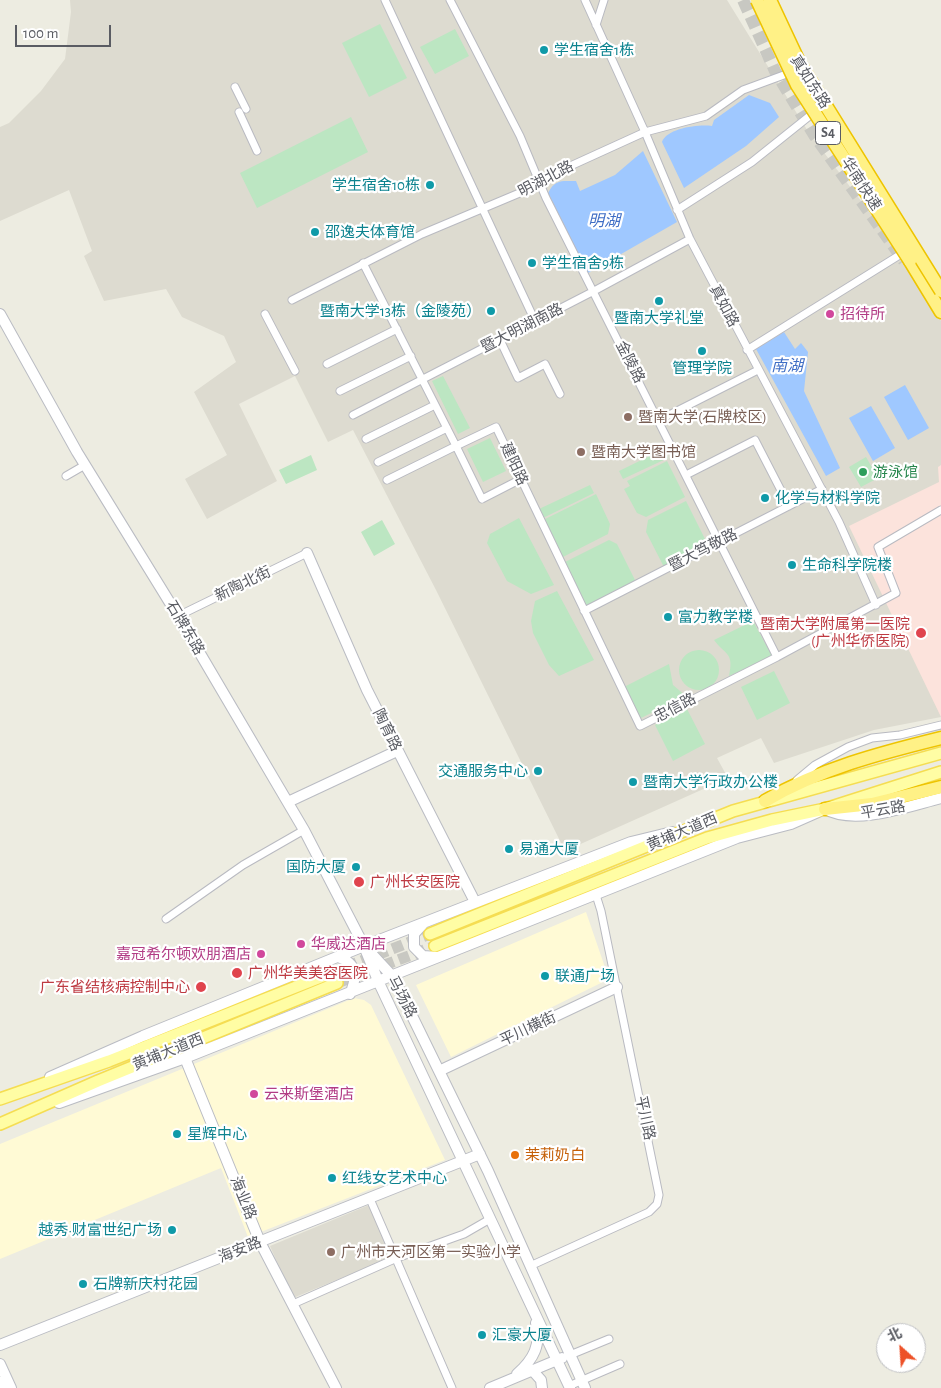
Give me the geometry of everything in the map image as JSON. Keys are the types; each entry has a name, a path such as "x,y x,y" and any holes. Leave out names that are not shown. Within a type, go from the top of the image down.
{"highway":[{"name":"华南快速","path":"756,0 797,84 941,312"},
{"name":"华南快速","path":"770,0 800,64 941,292"},
{"path":"912,244 941,281"},
{"path":"765,800 785,789 861,760 941,738"},
{"path":"825,809 834,810 872,804 941,787"}],"main road":[{"name":"石牌东路","path":"0,314 85,465 178,616 288,802 364,946"},
{"name":"陶育路","path":"307,553 367,690 476,902"},
{"path":"288,802 397,751"},
{"name":"黄埔大道西","path":"430,934 694,826 765,800 941,752"},
{"name":"黄埔大道西","path":"435,946 707,838 772,820 825,809 941,772"},
{"name":"平云路","path":"825,809 837,815 861,815 941,798"},
{"path":"25,1114 185,1058 379,983 717,846 791,824 825,809"},
{"path":"18,1092 136,1039 364,946 631,842 694,826"},
{"path":"426,922 414,934 414,947 423,956 443,956"},
{"name":"马场路","path":"364,946 393,977 480,1154 583,1384"},
{"name":"马场路","path":"364,946 379,983 475,1184 534,1315 558,1360 568,1387"},
{"path":"338,957 349,962 355,973 356,978 350,994"},
{"name":"黄埔大道西","path":"0,1099 334,978 0,1124"},
{"name":"平川横街","path":"440,1071 617,987"},
{"name":"海业路","path":"185,1058 260,1242 336,1388"},
{"name":"海安路","path":"0,1345 480,1154"},
{"path":"475,1184 491,1178"},
{"path":"510,1379 530,1362 535,1351 538,1332 534,1315"},
{"path":"541,1327 555,1321"},
{"path":"490,1388 570,1355"},
{"path":"0,1364 11,1388"},
{"path":"532,1370 541,1380 542,1388"},
{"path":"0,1382 3,1388"}],"street":[{"path":"385,0 535,321"},
{"name":"金陵路","path":"450,0 520,136 546,198 777,658"},
{"name":"真如路","path":"585,0 645,132 690,239 822,489 876,605"},
{"path":"596,24 604,0"},
{"name":"真如东路","path":"756,0 802,68 912,244"},
{"name":"明湖北路","path":"292,300 422,234 483,210 541,184 555,173 645,132 706,116 743,90 802,68"},
{"path":"235,87 257,150"},
{"path":"677,210 752,162 824,104"},
{"name":"暨大明湖南路","path":"353,415 594,291 690,239"},
{"path":"747,350 912,244"},
{"path":"363,263 482,499 521,479"},
{"path":"266,314 295,371"},
{"path":"327,364 397,329"},
{"path":"500,340 518,378 546,364 560,394"},
{"path":"340,391 411,356"},
{"path":"659,420 758,370"},
{"path":"366,439 435,405"},
{"name":"建阳路","path":"456,446 496,426 640,726"},
{"path":"378,462 447,428"},
{"path":"686,475 756,440 789,506"},
{"path":"387,480 456,446"},
{"path":"66,476 85,465"},
{"name":"暨大笃敬路","path":"584,611 822,489"},
{"path":"777,658 896,593 878,547 941,510"},
{"name":"新陶北街","path":"178,616 307,553"},
{"name":"忠信路","path":"640,726 777,658"},
{"path":"785,789 815,766 858,743 872,738 900,736 941,725"},
{"path":"858,743 853,751 861,760"},
{"path":"166,920 243,865 304,830"},
{"name":"平川路","path":"530,1266 649,1212 657,1204 659,1183 596,895"},
{"path":"370,1199 452,1388"},
{"path":"293,1304 397,1258 464,1234 490,1219"},
{"path":"570,1355 609,1339"},
{"path":"568,1387 583,1384 620,1364"}],"shaded area":[{"name":"暨南大学(石牌校区)","path":"70,0 727,0 809,133 913,269 941,321 941,717 874,730 774,763 761,738 717,758 728,778 565,851 436,590 353,430 328,442 295,376 239,404 277,481 207,519 185,479 227,455 194,392 236,362 224,336 182,317 166,289 104,301 84,256 92,251 69,190 0,221 0,127 9,123 41,91 65,59 71,12"},
{"name":"暨南大学附属第一医院 (广州华侨医院)","path":"941,465 941,717 849,526 939,482 938,467"},
{"path":"586,912 609,979 451,1057 416,985"},
{"path":"354,998 364,1000 371,1005 445,1160 248,1237 221,1168 0,1259 0,1144"},
{"name":"广州市天河区第一实验小学","path":"369,1205 392,1257 293,1298 270,1246"}],"green space":[{"path":"380,24 407,78 369,97 342,43"},
{"path":"455,29 469,56 435,74 420,47"},
{"path":"351,117 368,152 257,208 240,173"},
{"path":"443,376 470,428 458,434 432,381"},
{"path":"490,438 506,471 483,482 467,449"},
{"path":"664,449 668,458 623,479 619,471"},
{"path":"311,455 317,470 286,484 279,470"},
{"name":"游泳馆","path":"866,457 878,478 861,487 849,467"},
{"path":"667,461 685,497 646,517 637,513 624,489 630,486 627,481"},
{"path":"590,485 594,493 543,518 539,509"},
{"path":"596,494 610,524 608,534 559,559 541,521"},
{"path":"686,501 709,547 665,569 646,532 648,520"},
{"path":"519,518 554,585 531,594 507,581 487,543 490,534"},
{"path":"382,520 395,544 374,556 361,532"},
{"path":"609,540 617,544 637,584 584,611 561,564"},
{"path":"557,591 594,660 559,676 549,665 533,633 531,621 535,601"},
{"path":"753,621 772,656 729,676 730,658 714,640"},
{"path":"699,650 713,656 719,670 713,684 699,690 685,684 679,670 685,656"},
{"path":"669,664 673,685 686,696 639,719 624,687"},
{"path":"774,671 790,703 757,720 741,687"},
{"path":"687,709 705,744 673,761 655,725"}],"water":[{"path":"749,95 770,103 779,117 746,146 684,188 662,142 665,137 684,128 712,126 714,120"},
{"name":"明湖","path":"643,151 677,222 588,273 548,193 553,185 563,181 576,181 580,191 615,175"},
{"name":"南湖","path":"784,332 795,349 801,343 808,352 804,391 840,468 826,476 756,349"},
{"path":"905,385 929,428 908,440 884,397"},
{"path":"871,406 895,448 873,461 849,418"}],"tunnel":[{"path":"743,0 775,71 814,135 904,261"},
{"path":"331,973 430,934"},
{"path":"337,983 435,946"}],"place":[{"name":"学生宿舍1栋","path":"544,50"},
{"name":"学生宿舍10栋","path":"430,185"},
{"name":"邵逸夫体育馆","path":"315,232"},
{"name":"学生宿舍9栋","path":"532,263"},
{"name":"暨南大学礼堂","path":"659,301"},
{"name":"暨南大学13栋（金陵苑）","path":"491,311"},
{"name":"招待所","path":"830,314"},
{"name":"管理学院","path":"702,351"},
{"name":"暨南大学(石牌校区)","path":"628,417"},
{"name":"暨南大学图书馆","path":"581,452"},
{"name":"游泳馆","path":"863,472"},
{"name":"化学与材料学院","path":"765,498"},
{"name":"生命科学院楼","path":"792,565"},
{"name":"富力教学楼","path":"668,617"},
{"name":"暨南大学附属第一医院 (广州华侨医院)","path":"921,633"},
{"name":"交通服务中心","path":"538,771"},
{"name":"暨南大学行政办公楼","path":"633,782"},
{"name":"易通大厦","path":"509,849"},
{"name":"国防大厦","path":"356,867"},
{"name":"广州长安医院","path":"359,882"},
{"name":"华威达酒店","path":"301,944"},
{"name":"嘉冠希尔顿欢朋酒店","path":"261,954"},
{"name":"广州华美美容医院","path":"237,973"},
{"name":"联通广场","path":"545,976"},
{"name":"广东省结核病控制中心","path":"201,987"},
{"name":"云来斯堡酒店","path":"254,1094"},
{"name":"星辉中心","path":"177,1134"},
{"name":"茉莉奶白","path":"515,1155"},
{"name":"红线女艺术中心","path":"332,1178"},
{"name":"越秀·财富世纪广场","path":"172,1230"},
{"name":"广州市天河区第一实验小学","path":"331,1252"},
{"name":"石牌新庆村花园","path":"83,1284"},
{"name":"汇豪大厦","path":"482,1335"}]}
